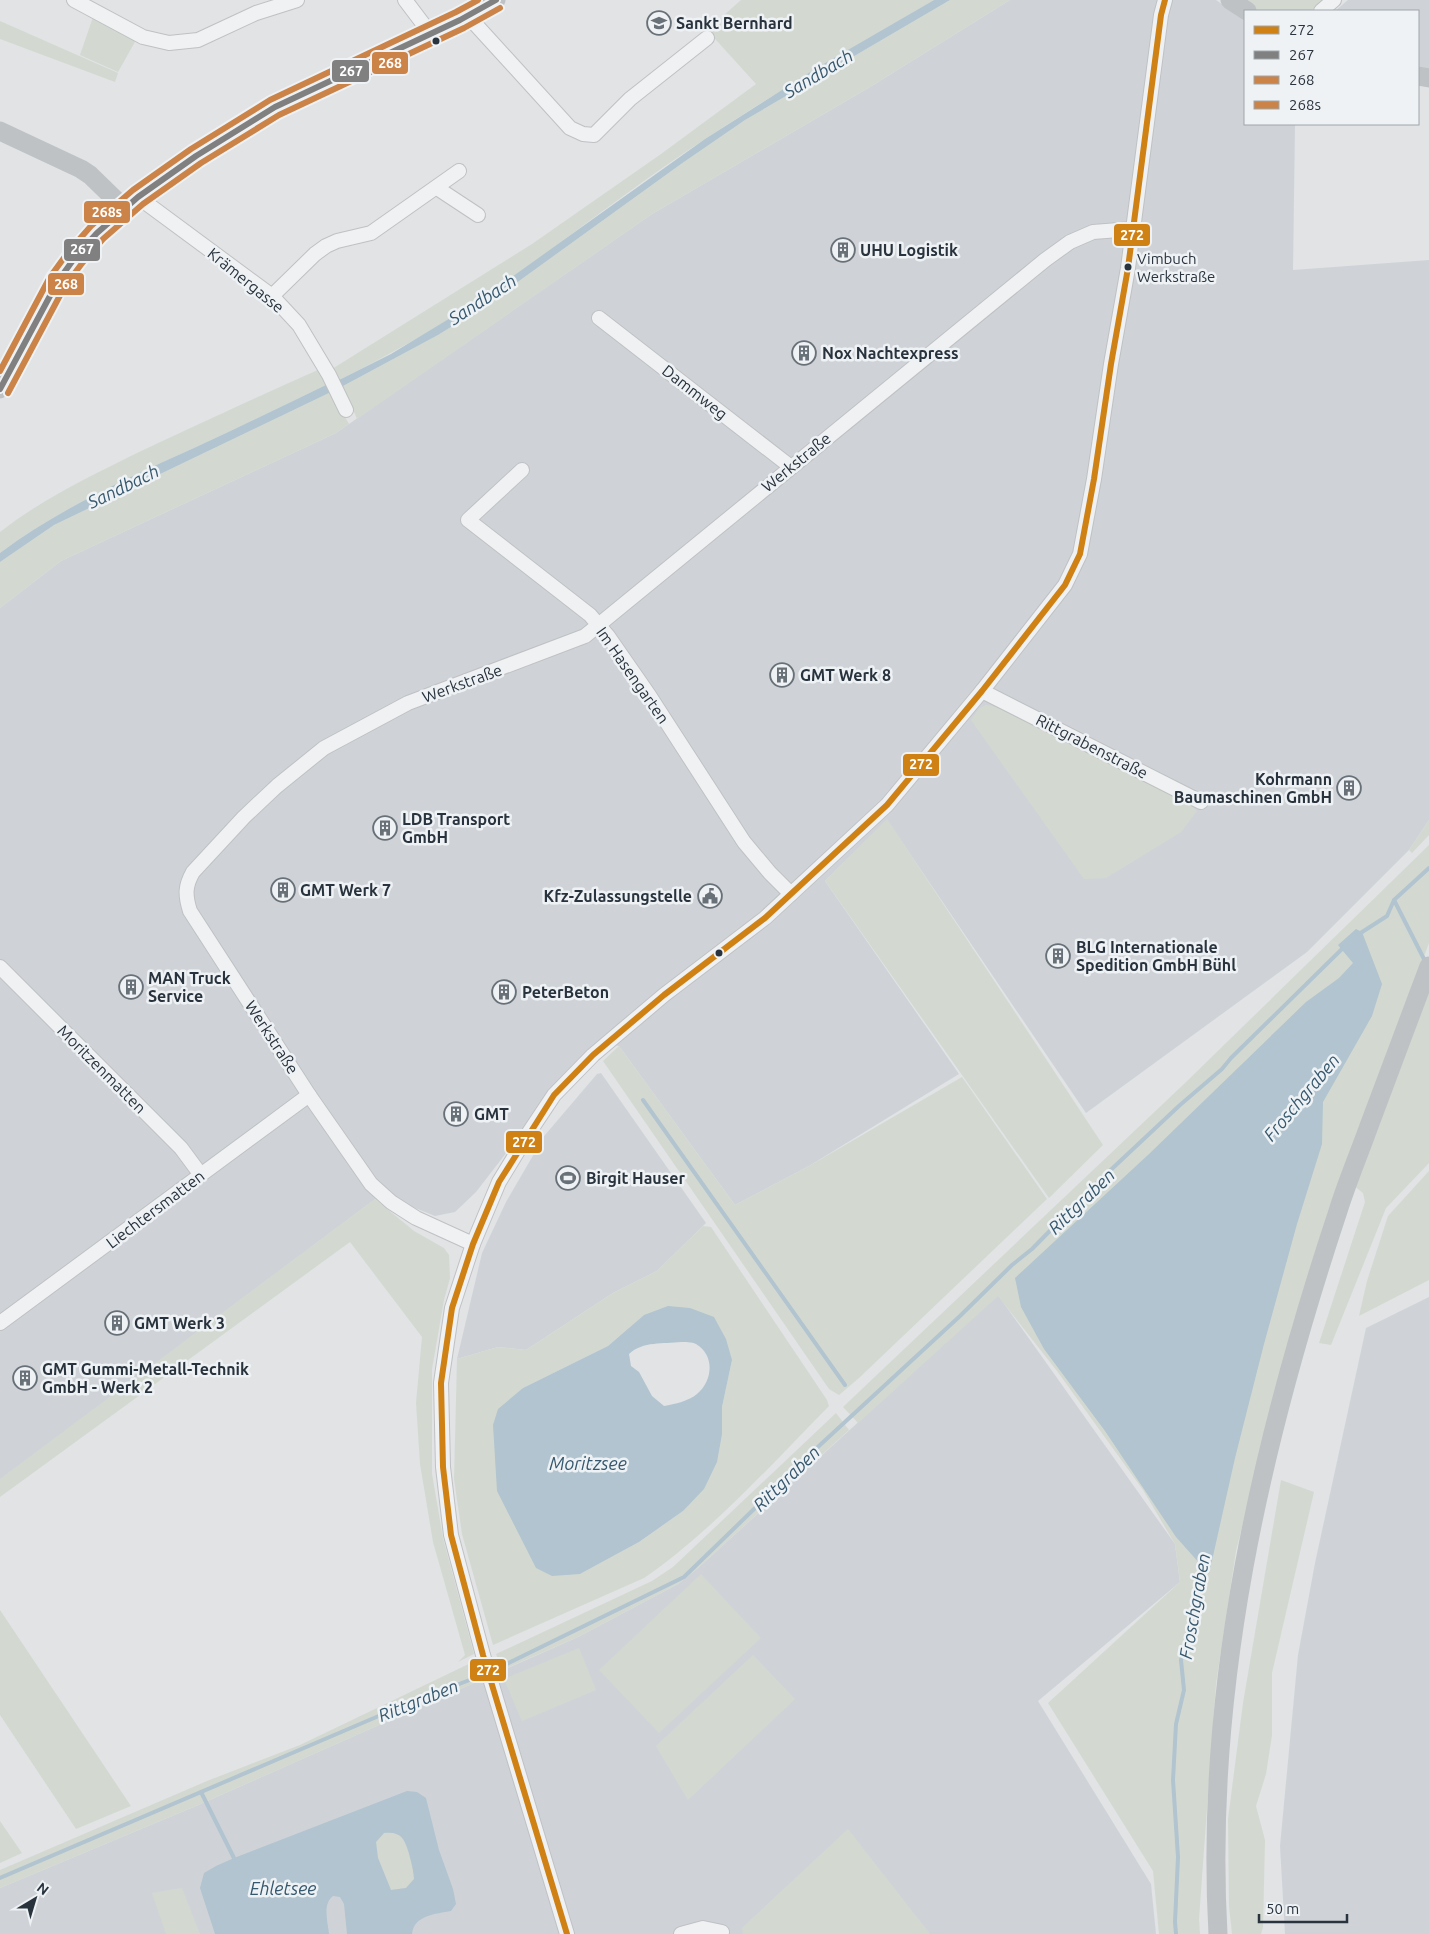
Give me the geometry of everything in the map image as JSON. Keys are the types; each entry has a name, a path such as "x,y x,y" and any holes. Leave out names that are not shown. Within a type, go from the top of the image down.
{"main road":[{"path":"0,389 58,281 76,256 97,233 131,202 168,174 275,107 496,0"},
{"path":"1230,0 1245,10"},
{"path":"0,131 81,169 131,202"},
{"path":"1218,1934 1217,1820 1222,1729 1241,1584 1254,1515 1277,1416 1301,1328 1339,1208 1429,966"}],"street":[{"path":"74,0 143,37 169,43 198,40 256,13 297,0"},
{"path":"405,0 430,33"},
{"path":"567,1934 491,1680 451,1535 442,1467 441,1383 452,1308 473,1244 499,1182 554,1095 593,1055 642,1013 765,918 887,805 982,691 1065,585 1080,554 1094,479 1111,364 1128,268 1160,15 1165,0"},
{"path":"1322,10 1334,0"},
{"path":"467,15 570,128 583,134 594,135 630,99 707,38"},
{"path":"272,296 315,254 326,246 337,241 371,233 459,171"},
{"path":"437,188 478,215"},
{"name":"Krämergasse","path":"131,202 272,296 299,325 329,375 346,410"},
{"name":"Werkstraße","path":"473,1244 416,1218 391,1202 371,1184 309,1095 190,911 185,895 187,882 193,872 244,817 277,786 324,748 408,703 586,636 790,467 1057,251 1070,242 1093,232 1132,229"},
{"name":"Dammweg","path":"599,318 790,467"},
{"name":"Im Hasengarten","path":"522,470 468,520 590,616 600,626 648,695 744,842 791,894"},
{"name":"Rittgrabenstraße","path":"982,691 1201,802"},
{"name":"Moritzenmatten","path":"0,967 181,1148 201,1174"},
{"name":"Liechtersmatten","path":"0,1323 309,1095"},
{"path":"681,1934 703,1928 722,1932"}],"shaded area":[{"path":"741,0 934,0 790,85 705,139 652,175 477,302 419,337 339,380 332,369 532,244 661,154 756,84 707,30"},
{"path":"950,0 1010,0 870,87 652,214 357,419 343,386 438,335 483,307 745,120"},
{"path":"1010,0 1216,0 1244,19 1244,125 1295,125 1293,270 1429,260 1429,820 1409,850 1307,952 1086,1113 887,820 825,881 959,1074 809,1166 735,1205 619,1046 598,1041 560,1083 476,1192 455,1212 435,1216 405,1204 386,1191 0,1480 0,608 61,561 336,433 652,214 870,87"},
{"path":"1234,0 1324,0 1312,10 1253,10"},
{"path":"1348,0 1429,0 1429,72 1419,69 1419,10 1336,10"},
{"path":"93,17 136,40 118,72 80,55"},
{"path":"0,21 118,73 115,82 0,39"},
{"path":"320,369 328,384 94,495 46,522 0,553 0,532 50,499 139,452"},
{"path":"331,392 349,424 336,433 61,561 0,608 0,562 54,525"},
{"path":"986,705 1001,708 1189,804 1197,811 1181,832 1106,878 1084,879 971,720 980,708"},
{"path":"887,819 1103,1145 1049,1198 825,881"},
{"path":"1429,820 1429,835 1412,853 1409,850"},
{"path":"1429,845 1429,943 1329,1208 1292,1327 1236,1551 1216,1684 1199,1919 1200,1934 1159,1934 1153,1871 1048,1703 1180,1582 1175,1544 1143,1490 1057,1371 998,1296 858,1423 843,1407 1185,1083"},
{"path":"1429,987 1429,1163 1386,1208 1331,1345 1319,1343 1365,1202 1363,1193 1353,1185"},
{"path":"619,1046 735,1205 809,1166 962,1077 1047,1199 839,1395 829,1389 603,1061"},
{"path":"601,1073 706,1223 657,1271 613,1293 526,1350 498,1347 457,1359 482,1253 506,1202 545,1135 597,1074"},
{"path":"1429,1171 1429,1280 1359,1316 1367,1281 1388,1216"},
{"path":"375,1199 414,1231 444,1248 449,1255 450,1278 444,1300 432,1369 432,1474 443,1538 474,1654 458,1662 465,1655 433,1542 420,1464 416,1403 422,1337 350,1242 0,1497 0,1479"},
{"path":"703,1226 711,1227 827,1400 829,1406 717,1519 669,1560 644,1578 493,1645 462,1534 454,1479 457,1359 498,1347 526,1350 613,1293 657,1271","holes":["644,1315 732,1360 722,1407 722,1434 683,1511 639,1542 580,1574 523,1388 608,1346"]},
{"path":"998,1295 1175,1544 1180,1582 1038,1701 1151,1884 1156,1934 0,1934 0,1888 196,1806 578,1637 678,1584 698,1568"},
{"path":"1429,1297 1429,1934 1285,1934 1280,1846 1298,1655 1315,1563 1366,1328"},
{"path":"836,1413 849,1430 678,1584 578,1637 502,1670 496,1654 652,1581 673,1567"},
{"path":"1281,1480 1314,1492 1272,1673 1272,1735 1266,1774 1256,1806 1265,1840 1263,1927 1261,1934 1232,1934 1229,1906 1228,1819 1243,1703"},
{"path":"701,1574 761,1638 659,1733 599,1670"},
{"path":"0,1610 131,1806 76,1829 0,1715"},
{"path":"579,1648 596,1690 522,1721 504,1679"},
{"path":"753,1655 795,1699 688,1800 656,1746"},
{"path":"477,1660 481,1680 196,1806 0,1888 0,1870 207,1781 300,1745"},
{"path":"0,1821 22,1853 0,1863"},
{"path":"848,1829 930,1934 743,1934 742,1928"},
{"path":"385,1832 399,1835 407,1847 414,1879 406,1888 391,1890 378,1858 376,1842"},
{"path":"182,1888 200,1934 166,1934 152,1893"}],"water":[{"name":"Sandbach","path":"934,0 950,0 745,120 483,307 438,335 343,386 339,380 391,354 447,320 495,289 705,139 815,69"},
{"name":"Sandbach","path":"328,384 331,392 54,525 0,562 0,553 70,508"},
{"path":"1356,929 1362,932 1382,984 1372,1016 1323,1102 1322,1144 1297,1224 1264,1344 1235,1458 1209,1574 1176,1537 1105,1431 1044,1349 1021,1307 1015,1278 1149,1154 1306,1002 1339,978 1353,963 1338,945"},
{"name":"Moritzsee","path":"668,1306 690,1308 714,1317 726,1339 732,1360 722,1407 722,1434 717,1462 704,1489 683,1511 639,1542 580,1574 552,1576 536,1568 497,1491 493,1425 498,1409 523,1388 608,1346 644,1315","holes":["694,1343 702,1349 709,1361 709,1375 702,1389 690,1399 664,1406 652,1396 639,1372 631,1366 629,1354 647,1345"]},
{"name":"Ehletsee","path":"407,1791 417,1792 426,1798 439,1850 453,1889 456,1904 451,1911 421,1919 412,1934 347,1934 344,1904 340,1897 333,1896 327,1908 329,1934 215,1934 200,1888 204,1873 234,1858","holes":["384,1833 399,1835 407,1847 414,1879 406,1888 391,1890 378,1858 376,1842"]}],"waterway":[{"name":"Rittgraben","path":"1359,934 1387,916 1394,900 1429,868"},
{"path":"1394,900 1426,963"},
{"name":"Rittgraben","path":"0,1878 395,1709 490,1672 684,1577 820,1445 960,1316 1012,1265 1032,1249 1100,1180 1180,1105 1222,1069 1344,947"},
{"path":"643,1100 845,1385"},
{"name":"Froschgraben","path":"1176,1934 1178,1857 1173,1780 1176,1724 1184,1690 1181,1660 1204,1563"},
{"path":"201,1792 234,1858"}],"transit line":[{"name":"268s","path":"0,371 50,277 69,251 91,226 133,190 191,149 270,100 478,0"},
{"name":"267","path":"0,389 58,281 76,256 97,233 138,197 196,156 275,107 460,20 496,0"},
{"name":"272","path":"567,1934 483,1655 451,1535 443,1467 441,1383 452,1308 473,1244 499,1182 554,1095 593,1055 664,995 765,918 887,805 982,691 1065,585 1080,554 1094,479 1111,364 1128,268 1161,15 1165,0"},
{"name":"268","path":"8,393 65,286 103,239 143,204 201,163 279,115 464,28 500,8"}],"place":[{"name":"Sankt Bernhard","path":"659,23"},
{"name":"UHU Logistik","path":"843,250"},
{"name":"Vimbuch Werkstraße","path":"1128,267"},
{"name":"Nox Nachtexpress","path":"804,353"},
{"name":"GMT Werk 8","path":"782,675"},
{"name":"Kohrmann Baumaschinen GmbH","path":"1349,788"},
{"name":"LDB Transport GmbH","path":"385,828"},
{"name":"GMT Werk 7","path":"283,890"},
{"name":"Kfz-Zulassungstelle","path":"710,896"},
{"name":"BLG Internationale Spedition GmbH Bühl","path":"1058,956"},
{"name":"MAN Truck Service","path":"131,987"},
{"name":"PeterBeton","path":"504,992"},
{"name":"GMT","path":"456,1114"},
{"name":"Birgit Hauser","path":"568,1178"},
{"name":"GMT Werk 3","path":"117,1323"},
{"name":"GMT Gummi-Metall-Technik GmbH - Werk 2","path":"25,1378"}]}
